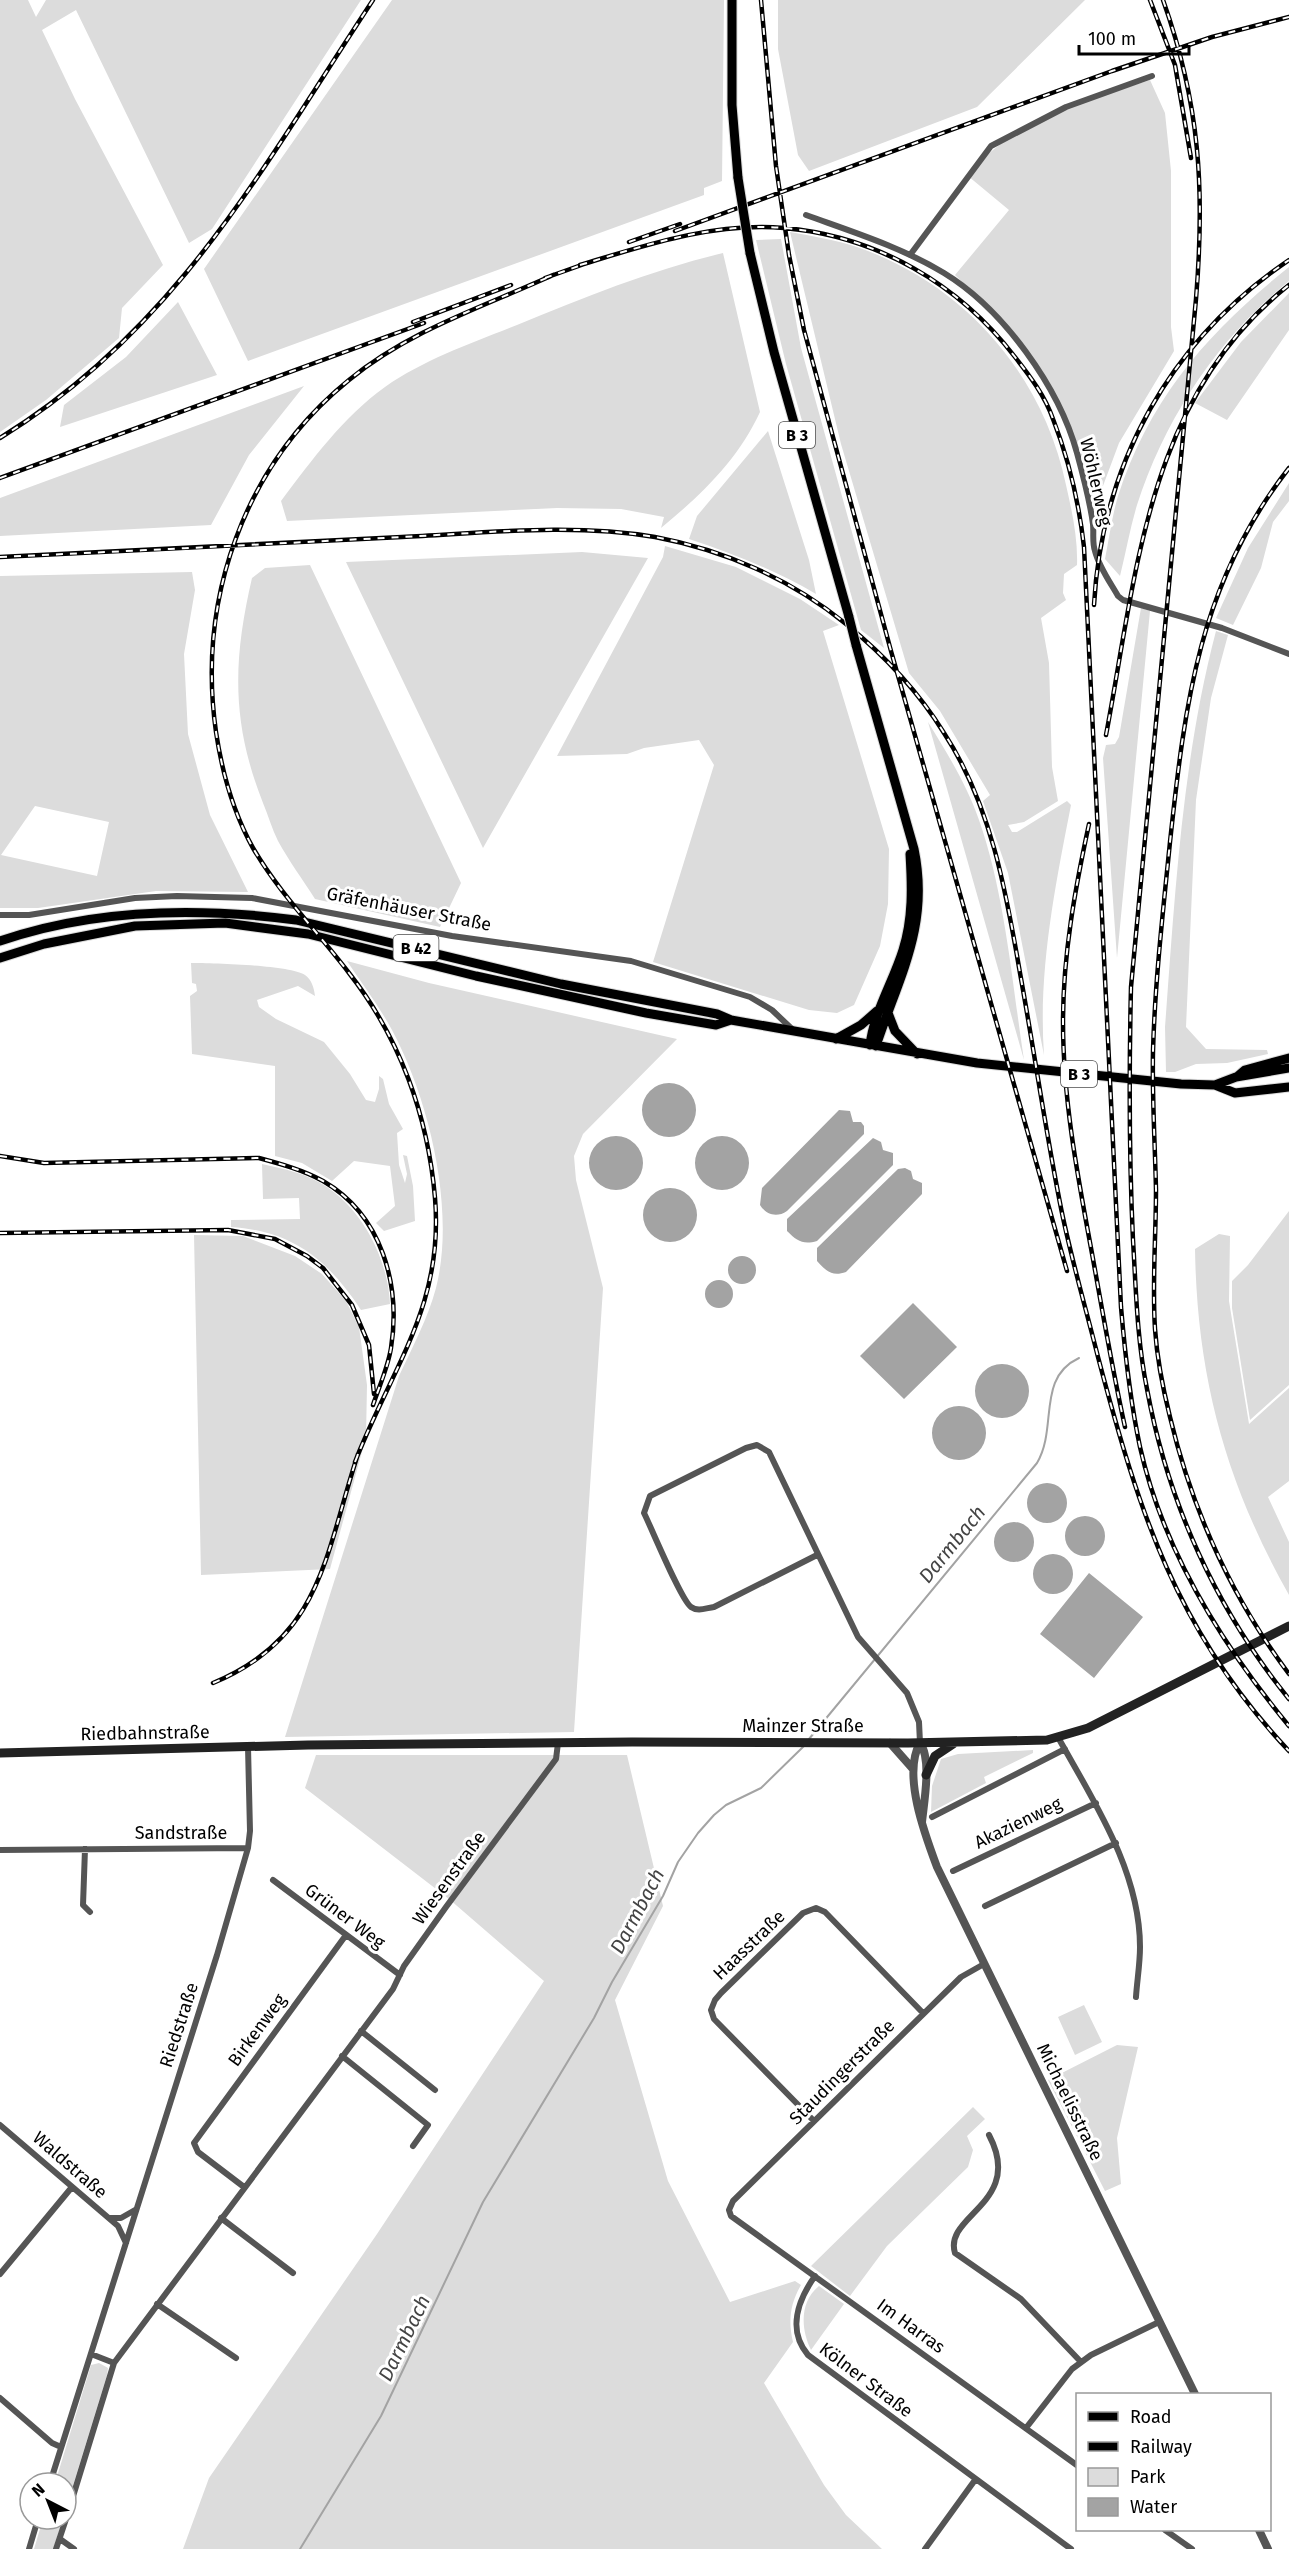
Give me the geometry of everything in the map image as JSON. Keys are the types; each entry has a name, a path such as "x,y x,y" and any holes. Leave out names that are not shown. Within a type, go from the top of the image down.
{"main road":[{"name":"B 3","path":"732,0 732,105 738,178 750,252 774,352 909,831 912,892 909,925 873,1046 917,1054 1139,1080 1215,1084 1235,1093 1289,1087"},
{"name":"B 42","path":"0,942 66,924 131,914 193,911 257,914 296,920 561,984 717,1014 731,1020 873,1046"},
{"name":"B 42","path":"0,958 53,942 135,926 225,923 308,934 476,976 646,1013 716,1025 731,1020"},
{"path":"836,1039 885,1010 895,1031 917,1054"},
{"name":"B 3","path":"1215,1084 1236,1077 1245,1070 1288,1068"},
{"name":"Mainzer Straße","path":"290,1745 816,1741 955,1743 1059,1739 1088,1728 1289,1626"},
{"path":"926,1775 935,1756 955,1743"},
{"name":"Riedbahnstraße","path":"0,1753 290,1745"}],"street":[{"path":"910,255 991,146 1066,107 1152,76"},
{"name":"Wöhlerweg","path":"806,215 910,255 947,275 985,308 1013,337 1057,404 1077,453 1093,523 1094,550 1118,596 1123,600 1222,628 1289,654"},
{"name":"Gräfenhäuser Straße","path":"0,915 28,915 135,898 177,896 252,898 452,936 631,961 750,997 772,1010 795,1032"},
{"path":"817,1555 714,1607 697,1610 688,1605 680,1589 644,1513 646,1503 650,1496 757,1445 769,1452 817,1555 867,1649 907,1693 919,1722 920,1743"},
{"path":"1059,1739 1116,1843 1134,1906 1140,1946 1136,1997"},
{"name":"Wiesenstraße","path":"78,2480 114,2363 361,2031 446,1907 556,1759 558,1743"},
{"path":"890,1743 914,1771"},
{"name":"Michaelisstraße","path":"920,1743 915,1753 914,1771 917,1803 937,1867 1194,2393"},
{"name":"Michaelisstraße","path":"920,1743 925,1753 926,1775 922,1822"},
{"name":"Sandstraße","path":"0,1850 248,1848 250,1831 248,1747"},
{"path":"932,1816 1065,1749"},
{"name":"Akazienweg","path":"953,1870 1096,1803"},
{"path":"985,1906 1116,1843"},
{"name":"Riedstraße","path":"54,2471 217,1955 248,1848"},
{"path":"85,1849 83,1905 90,1911"},
{"name":"Grüner Weg","path":"273,1880 400,1975"},
{"name":"Haasstraße","path":"814,2121 714,2019 711,2010 715,2000 758,1957 803,1913 816,1908 825,1912 923,2013"},
{"name":"Birkenweg","path":"244,2187 198,2152 194,2143 346,1935"},
{"name":"Staudingerstraße","path":"729,2210 733,2201 923,2013 962,1976 984,1964"},
{"path":"361,2031 435,2090"},
{"path":"342,2056 428,2125 413,2146"},
{"name":"Waldstraße","path":"0,2125 109,2218 121,2230 126,2243"},
{"path":"989,2134 999,2156 996,2184 986,2201 955,2235 953,2244 955,2253 1021,2299 1082,2362"},
{"path":"0,2274 72,2187"},
{"path":"109,2218 121,2218 135,2210"},
{"name":"Im Harras","path":"729,2210 731,2216 1076,2465"},
{"path":"220,2218 293,2273"},
{"name":"Kölner Straße","path":"815,2276 804,2293 797,2315 798,2336 805,2352 824,2370 1061,2546 1071,2549"},
{"path":"157,2304 204,2339 209,2339 236,2358"},
{"path":"1026,2428 1062,2380 1082,2362 1159,2322"},
{"path":"91,2354 114,2363"},
{"path":"0,2398 52,2443 61,2447"},
{"path":"925,2549 975,2480"},
{"path":"29,2549 34,2531"},
{"name":"Wiesenstraße","path":"56,2549 62,2531"},
{"path":"1168,2531 1192,2549"},
{"path":"1260,2531 1268,2549"},
{"path":"60,2539 74,2549"}],"green space":[{"path":"0,0 28,0 36,17 46,0 361,0 212,229 189,243 76,10 42,30 75,99 163,265 122,308 119,338 46,400 0,432"},
{"path":"392,0 724,0 722,181 704,188 704,195 248,361 204,269"},
{"path":"778,0 1085,0 977,107 809,171 798,155 778,49"},
{"path":"1150,80 1165,113 1171,171 1171,327 1174,351 1119,443 1094,510 1091,510 1060,403 1009,328 955,275 1009,210 968,176 985,157 1027,127 1075,105"},
{"path":"790,232 857,247 896,263 932,284 964,309 993,338 1018,371 1039,406 1055,444 1076,535 1077,555 1077,565 1064,574 1063,593 1066,600 1041,618 1049,663 1052,767 1058,801 1024,822 1008,825 1012,832 1017,832 1067,801 1071,805 1049,929 1043,992 1044,1055 1008,873 983,801 990,795 940,711 909,673 841,444"},
{"path":"781,239 801,348 884,648 861,630 786,364 756,240"},
{"path":"723,253 760,412 730,461 690,503 661,528 664,517 621,509 557,508 287,521 281,501 304,470 355,412 400,377 449,352 593,294 670,267"},
{"path":"1289,267 1289,281 1263,303 1217,354 1179,411 1163,441 1137,505 1120,576 1105,559 1112,519 1131,460 1147,427 1165,397 1208,341 1260,291"},
{"path":"1289,293 1289,330 1227,420 1195,403 1241,342"},
{"path":"178,302 217,375 60,427 64,405 126,357"},
{"path":"304,386 249,455 211,525 0,536 0,498"},
{"path":"768,431 809,560 816,594 754,563 689,539 697,516"},
{"path":"1289,483 1289,501 1273,522 1261,568 1233,625 1216,618 1248,548"},
{"path":"665,546 736,567 800,599 839,625 823,631 889,849 888,904 880,946 854,1005 837,1013 809,1010 653,962 714,765 699,740 644,748 627,754 557,756 663,557"},
{"path":"582,552 648,558 483,848 346,562"},
{"path":"310,565 461,883 440,927 315,899 278,841 263,803 245,745 240,718 239,664 246,608 252,578 265,568"},
{"path":"192,572 195,590 184,654 188,734 210,815 248,892 156,891 38,908 0,908 0,576","holes":["35,806 109,822 97,876 1,855"]},
{"path":"1141,608 1150,611 1117,958 1103,758 1106,745 1115,744 1119,737"},
{"path":"1216,631 1228,635 1211,698 1196,800 1186,1027 1206,1049 1267,1050 1268,1054 1227,1063 1196,1064 1175,1072 1166,1072 1165,1027 1182,828 1195,729"},
{"path":"928,722 969,794 988,848 1002,908 1024,1060"},
{"path":"347,961 429,983 677,1039 583,1134 574,1156 576,1180 603,1288 574,1732 285,1737 399,1376 433,1299 441,1257 443,1224 441,1190 427,1121 417,1088 392,1030"},
{"path":"191,963 250,965 283,969 305,975 309,979 315,996 298,986 257,1000 259,1007 276,1019 324,1042 350,1074 366,1100 375,1102 379,1089 379,1076 383,1079 389,1104 403,1129 397,1133 399,1165 405,1183 407,1174 403,1155 407,1156 413,1186 415,1221 384,1231 376,1223 395,1206 390,1166 354,1161 332,1181 302,1163 275,1156 275,1066 192,1054 190,996 197,991 196,984 192,983"},
{"path":"262,1164 296,1172 320,1182 340,1197 352,1210 363,1223 379,1254 385,1271 390,1304 361,1310 335,1276 307,1251 273,1235 231,1227 231,1220 300,1219 299,1198 263,1199"},
{"path":"1289,1211 1289,1385 1250,1420 1232,1308 1232,1281 1248,1265"},
{"path":"1219,1234 1230,1236 1229,1301 1249,1424 1289,1388 1289,1481 1268,1497 1289,1542 1289,1595 1248,1512 1219,1428 1209,1386 1197,1296 1195,1249"},
{"path":"194,1235 243,1236 295,1256 322,1274 346,1301 359,1327 367,1385 366,1437 330,1569 201,1575"},
{"path":"1033,1750 1033,1753 984,1777 986,1783 931,1812 932,1786 941,1759 958,1754"},
{"path":"316,1755 627,1755 663,1906 615,2000 668,2181 730,2302 795,2281 801,2285 794,2299 791,2313 793,2342 764,2383 824,2485 846,2515 882,2549 183,2549 209,2478 377,2234 544,1981 449,1899 305,1788"},
{"path":"1084,2005 1102,2042 1075,2055 1058,2017"},
{"path":"1117,2045 1138,2047 1117,2138 1121,2184 1105,2191 1048,2080"},
{"path":"973,2107 985,2119 967,2136 973,2150 968,2167 887,2246 850,2296 811,2266"},
{"path":"819,2286 844,2304 811,2350 805,2334 805,2308"},
{"path":"99,2363 108,2368 107,2375 77,2471 59,2471 91,2365"},
{"path":"39,2531 59,2531 53,2549 34,2549"}],"water":[{"path":"669,1083 679,1085 688,1091 694,1100 696,1110 694,1120 688,1129 679,1135 669,1137 659,1135 650,1129 644,1120 642,1110 644,1100 650,1091 659,1085"},
{"path":"839,1110 850,1111 853,1122 861,1122 864,1126 864,1134 787,1211 776,1215 765,1211 760,1205 762,1188"},
{"path":"611,1136 621,1136 631,1140 639,1148 643,1163 639,1178 631,1186 621,1190 611,1190 601,1186 593,1178 589,1168 589,1158 593,1148 601,1140"},
{"path":"722,1136 732,1138 741,1144 747,1153 749,1163 747,1173 741,1182 732,1188 722,1190 712,1188 703,1182 697,1173 695,1163 697,1153 703,1144 712,1138"},
{"path":"873,1138 881,1142 883,1150 893,1153 893,1165 817,1241 800,1241 787,1231 787,1219"},
{"path":"905,1168 911,1171 913,1179 922,1183 922,1194 846,1272 837,1274 826,1270 817,1261 817,1248 898,1169"},
{"path":"665,1188 675,1188 685,1192 693,1200 697,1215 693,1230 685,1238 675,1242 665,1242 655,1238 647,1230 643,1220 643,1210 647,1200 655,1192"},
{"path":"742,1256 752,1260 756,1270 752,1280 742,1284 732,1280 728,1270 732,1260"},
{"path":"719,1280 729,1284 733,1294 729,1304 719,1308 709,1304 705,1294 709,1284"},
{"path":"913,1303 957,1347 904,1399 860,1356"},
{"path":"1002,1364 1012,1366 1021,1372 1027,1381 1029,1391 1027,1401 1021,1410 1012,1416 1002,1418 992,1416 983,1410 977,1401 975,1391 977,1381 983,1372 992,1366"},
{"path":"959,1406 969,1408 978,1414 984,1423 986,1433 984,1443 978,1452 969,1458 959,1460 949,1458 940,1452 934,1443 932,1433 934,1423 940,1414 949,1408"},
{"path":"1047,1483 1061,1489 1067,1503 1061,1517 1047,1523 1033,1517 1027,1503 1033,1489"},
{"path":"1085,1516 1099,1522 1105,1536 1099,1550 1085,1556 1071,1550 1065,1536 1071,1522"},
{"path":"1014,1522 1028,1528 1034,1542 1028,1556 1014,1562 1000,1556 994,1542 1000,1528"},
{"path":"1053,1554 1067,1560 1073,1574 1067,1588 1053,1594 1039,1588 1033,1574 1039,1560"},
{"path":"1089,1573 1143,1617 1094,1678 1040,1634"}],"waterway":[{"name":"Darmbach","path":"809,1739 1037,1463 1043,1449 1052,1391 1057,1378 1066,1367 1079,1358"},
{"name":"Darmbach","path":"300,2549 381,2416 483,2202 594,2018 612,1982 663,1896 678,1862 714,1815 726,1805 761,1788 804,1746"}],"railway":[{"path":"0,438 62,395 117,347 167,296 253,184 373,0"},
{"path":"761,0 776,166 789,255 804,330 891,651 1067,1271"},
{"path":"1150,0 1175,65 1191,158"},
{"path":"1163,0 1185,75 1192,111 1197,147 1200,220 1196,299 1131,987 1130,1145 1137,1315 1144,1371 1156,1431 1182,1513 1198,1553 1239,1629 1289,1699"},
{"path":"675,231 1112,71 1212,37 1289,17"},
{"path":"629,242 680,224"},
{"path":"580,265 680,237 732,228 784,228 851,241 913,268 942,286 968,307 1015,357 1046,402 1069,466 1084,547 1121,1307 1136,1429 1150,1485 1164,1523 1198,1595 1241,1663 1289,1726"},
{"path":"1094,605 1100,552 1111,502 1128,454 1150,409 1178,367 1210,328 1247,292 1289,260"},
{"path":"545,278 587,263"},
{"path":"355,1462 412,1335 423,1304 436,1236 431,1167 418,1108 397,1051 383,1024 349,973 263,865 234,806 218,747 212,682 214,633 222,585 236,538 256,494 281,452 312,414 349,380 372,362 397,347 422,333 553,275"},
{"path":"413,322 511,285"},
{"path":"1106,735 1140,551 1156,491 1177,434 1205,380 1242,330 1289,285"},
{"path":"0,478 424,323"},
{"path":"1289,468 1259,511 1235,555 1216,600 1201,646 1182,741 1176,791 1160,947 1153,1068 1156,1190 1154,1312 1157,1351 1165,1396 1190,1485 1216,1552 1249,1615 1289,1674"},
{"path":"0,557 528,530 624,533 681,543 756,568 803,593 846,624 874,648 912,688 944,733 974,789 985,819 1009,911 1049,1146 1068,1242 1113,1414 1147,1518 1166,1567 1217,1661 1250,1706 1289,1751"},
{"path":"1089,824 1068,947 1063,1022 1065,1079 1076,1164 1125,1427"},
{"path":"0,1156 44,1163 259,1158 300,1170 323,1181 343,1195 360,1213 373,1232 383,1254 389,1276 393,1300 391,1348 386,1370 373,1405"},
{"path":"0,1233 228,1230 275,1239 307,1256 323,1268 352,1305 369,1345 374,1394"},
{"path":"213,1683 249,1664 277,1642 298,1617 314,1589 326,1559 358,1454"}]}
